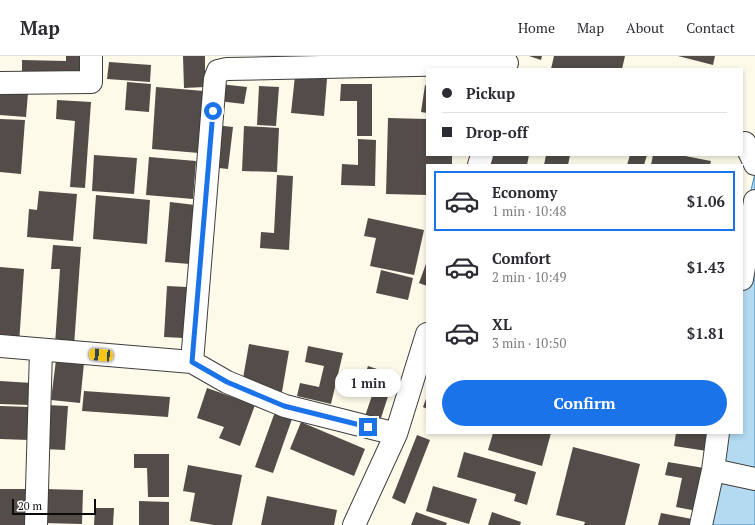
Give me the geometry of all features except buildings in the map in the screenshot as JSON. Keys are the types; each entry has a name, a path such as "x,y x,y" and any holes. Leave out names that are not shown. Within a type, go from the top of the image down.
{"street":[{"path":"0,83 91,82 91,56"},
{"path":"192,362 215,79 218,71 226,69 505,61"},
{"path":"743,273 755,201"},
{"path":"354,525 396,434 426,337"},
{"path":"0,346 192,362 227,382 284,406 396,434"},
{"path":"36,525 41,350"},
{"path":"701,525 713,470 718,434"},
{"path":"713,470 755,479"}],"water":[{"path":"755,173 755,525 702,525 719,434 743,434 743,253 748,204"}],"route":[{"path":"213,111 192,362 227,382 284,406 368,427"}]}
